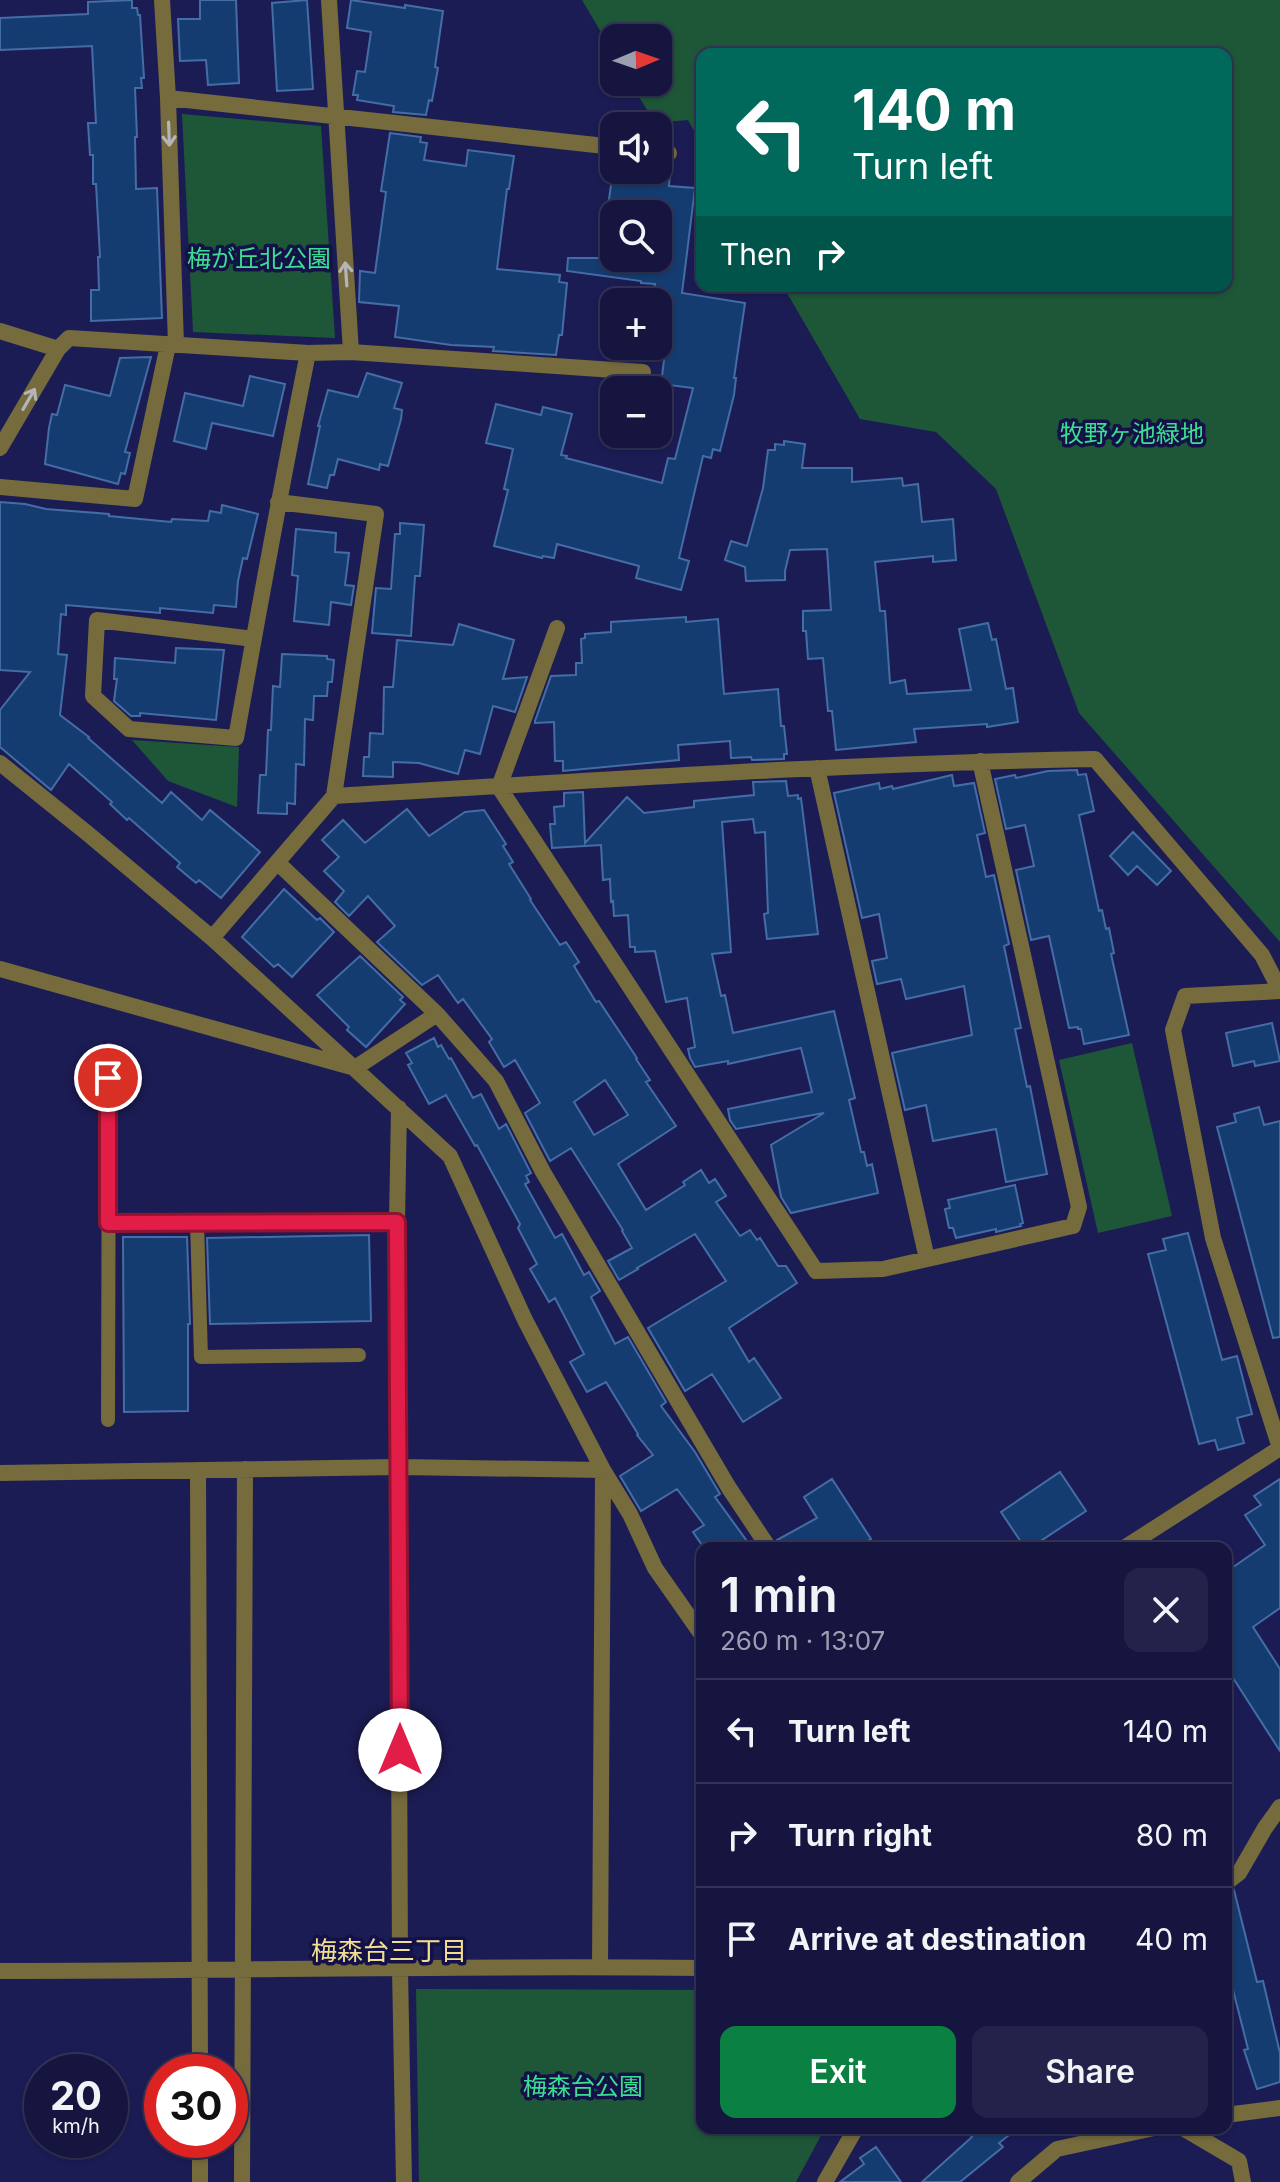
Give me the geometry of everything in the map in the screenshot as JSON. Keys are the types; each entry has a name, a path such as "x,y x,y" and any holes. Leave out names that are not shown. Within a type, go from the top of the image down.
{"street":[{"path":"0,487 135,499 172,345 168,98 162,0"},
{"path":"329,0 351,352"},
{"path":"168,98 600,145"},
{"path":"0,331 58,349"},
{"path":"0,448 58,349 69,338 308,353 351,352 643,372"},
{"path":"254,639 97,620 93,696 129,729 236,738 308,353"},
{"path":"212,938 334,796 376,514 278,502"},
{"path":"499,787 557,628"},
{"path":"334,796 817,768 1095,759 1262,955 1280,991 1185,996 1173,1030 1213,1238 1280,1448 1133,1542"},
{"path":"499,787 816,1271 883,1269 1073,1226 1079,1207 980,761"},
{"path":"0,763 212,938 450,1156 525,1320 603,1470 630,1514 655,1568 696,1626"},
{"path":"817,768 927,1259"},
{"path":"278,863 437,1014 496,1081 551,1186 729,1488 765,1542"},
{"path":"0,969 355,1068 437,1014"},
{"path":"399,1108 400,1969 404,2182"},
{"path":"0,1473 399,1467 603,1470"},
{"path":"242,2182 245,1469"},
{"path":"198,1470 200,2054"},
{"path":"600,1967 603,1470"},
{"path":"1232,1878 1239,1873 1280,1807"},
{"path":"0,1971 696,1968"},
{"path":"1232,2114 1280,2108"},
{"path":"825,2182 853,2134"},
{"path":"1018,2182 1057,2149 1126,2134"},
{"path":"1193,2134 1239,2161 1243,2182"},
{"path":"200,2158 200,2182"}],"lane":[{"path":"108,1420 109,1050"},
{"path":"197,1222 201,1357 359,1355"},
{"path":"108,1223 397,1222"}],"green space":[{"name":"牧野ヶ池緑地","path":"582,0 1280,0 1280,942 1079,713 996,489 936,432 860,419 786,292 1232,292 1232,48 696,48 696,134 688,120 672,121 672,112 648,112 639,96 672,96 672,24 600,24 600,30"},
{"name":"梅が丘北公園","path":"182,114 321,126 335,338 193,332"},
{"path":"132,740 239,747 237,807 168,781"},
{"path":"1132,1043 1172,1216 1098,1233 1059,1060"},
{"name":"梅森台公園","path":"416,1989 696,1990 696,2134 822,2134 796,2182 419,2182"}],"building":[{"path":"132,0 132,8 137,8 140,15 144,78 141,78 142,88 135,88 136,189 157,188 162,318 91,321 91,290 99,290 100,257 96,184 93,184 88,123 96,123 92,46 0,50 0,18 88,14 88,2"},
{"path":"200,0 236,0 239,83 208,85 206,60 180,61 178,19 200,19"},
{"path":"307,0 313,89 277,91 272,3"},
{"path":"351,0 443,11 435,67 438,68 426,115 393,112 394,106 357,100 358,95 353,95 357,71 365,72 371,32 347,28"},
{"path":"390,133 421,137 420,142 427,143 424,160 466,166 468,150 514,156 497,269 560,275 559,282 567,283 562,335 559,335 556,355 493,351 494,347 395,337 399,306 359,302 360,271 375,273 386,192 381,191"},
{"path":"611,184 669,184 695,188 682,293 745,303 734,395 720,451 713,449 711,458 703,456 679,558 689,561 681,590 636,578 639,566 557,544 554,558 494,546 508,490 504,489 513,449 486,443 496,404 541,415 543,407 572,414 561,455 566,458 662,483 668,458 675,459 693,388 672,385 672,376 662,376 664,360 672,360 672,288 654,288 655,284 641,281 567,271 568,258 600,258 600,272 672,272 672,200 609,200"},
{"path":"151,357 125,452 130,453 125,474 121,473 118,484 45,464 52,414 57,415 65,385 110,396 120,358"},
{"path":"367,373 402,383 394,408 402,410 401,419 388,466 380,464 379,470 338,459 327,488 308,484 328,390 358,397"},
{"path":"250,376 285,384 273,436 212,423 206,449 174,441 185,393 243,406"},
{"path":"784,441 805,444 802,468 852,468 852,482 902,478 903,486 918,484 922,522 953,519 956,560 933,562 933,556 875,562 880,611 885,611 890,683 905,680 907,694 971,690 959,629 988,623 992,640 996,639 1006,689 1013,688 1018,722 987,727 987,724 914,729 916,742 836,750 832,711 828,711 823,658 808,659 806,631 803,631 803,611 831,610 827,549 790,550 785,580 746,581 745,567 725,560 731,541 747,546 763,488 768,450 775,450 775,444 784,445"},
{"path":"0,502 171,522 172,519 208,521 210,511 221,513 222,505 258,514 247,559 243,558 236,607 214,605 213,613 160,608 160,613 66,605 66,615 61,614 58,654 67,655 60,715 162,803 171,792 202,820 210,810 260,852 221,898 177,867 180,863 129,818 127,820 110,804 112,802 69,764 51,790 0,747 0,710 30,672 0,670"},
{"path":"400,523 424,525 420,576 415,576 411,636 372,633 376,588 391,589 395,534 400,534"},
{"path":"296,529 336,533 335,552 349,553 345,585 354,586 351,605 331,602 329,625 294,621 298,576 292,575"},
{"path":"686,617 686,622 718,619 724,694 778,689 787,754 784,754 784,759 731,758 730,741 678,745 679,760 563,771 563,761 555,761 554,722 535,723 551,676 576,675 576,663 582,663 581,639 585,638 585,634 611,632 611,622"},
{"path":"459,624 514,640 503,679 527,677 515,712 493,706 480,754 465,750 458,774 419,763 393,762 393,777 363,776 364,757 369,757 370,733 383,734 384,687 393,687 397,640 453,645"},
{"path":"176,648 224,650 216,720 140,713 140,716 131,716 114,701 117,679 114,679 115,658 175,663"},
{"path":"282,654 327,656 327,659 334,660 332,682 328,682 327,696 314,696 313,720 305,719 304,765 296,764 295,804 287,803 287,814 258,813 260,775 266,775 273,686 280,687"},
{"path":"1077,770 1078,775 1086,774 1094,811 1079,815 1099,911 1102,910 1106,929 1109,928 1114,953 1111,954 1129,1035 1084,1044 1081,1029 1069,1028 1049,936 1031,940 1016,870 1034,866 1025,825 1006,829 995,779"},
{"path":"952,775 954,786 974,783 985,833 977,835 986,877 994,875 1009,944 1004,946 1021,1028 1015,1029 1047,1174 1006,1182 996,1129 933,1141 926,1105 905,1110 892,1053 972,1035 964,986 906,999 901,979 877,984 872,961 887,958 879,914 862,918 834,793 879,783 880,789 892,786 893,789"},
{"path":"786,781 788,796 798,795 798,799 801,798 818,934 767,939 764,914 768,913 765,832 755,833 753,819 722,822 731,952 712,954 721,996 725,995 733,1033 834,1011 855,1098 849,1100 861,1152 864,1152 867,1166 872,1164 878,1193 791,1213 781,1197 771,1145 824,1113 736,1129 728,1109 812,1092 801,1048 728,1064 728,1061 695,1067 688,1049 695,1047 687,998 666,1002 655,951 635,952 635,947 630,947 628,915 614,916 610,879 603,880 601,845 552,848 550,824 555,824 554,807 564,806 564,793 583,792 585,843 627,797 644,813 694,807 694,801 754,795 753,782"},
{"path":"407,809 429,836 465,812 484,810 506,844 503,846 513,862 509,864 530,900 560,945 566,942 579,962 574,966 637,1058 650,1080 646,1082 676,1126 618,1164 646,1210 685,1185 683,1182 701,1170 709,1183 715,1179 726,1196 716,1202 740,1236 750,1230 757,1240 760,1238 778,1266 786,1266 797,1283 729,1328 749,1362 754,1358 781,1398 743,1422 712,1374 685,1391 648,1328 726,1281 695,1234 619,1280 608,1261 632,1248 571,1148 550,1161 525,1113 540,1103 515,1060 504,1067 489,1042 492,1039 463,999 458,1003 438,975 422,985 377,942 395,926 368,896 349,916 335,902 344,891 324,871 339,857 322,840 343,820 365,843","holes":["605,1080 628,1115 594,1135 574,1102"]},
{"path":"1133,832 1171,871 1157,885 1137,866 1128,875 1110,856"},
{"path":"284,889 334,932 292,977 278,964 274,967 242,937"},
{"path":"360,956 403,997 400,1000 405,1004 366,1047 317,995"},
{"path":"1272,1023 1280,1061 1255,1066 1254,1061 1233,1066 1226,1033"},
{"path":"434,1038 438,1047 441,1045 451,1058 473,1098 481,1094 499,1129 506,1124 531,1173 526,1176 529,1182 525,1184 555,1238 562,1234 584,1275 589,1272 600,1291 591,1297 615,1344 628,1337 666,1402 661,1406 695,1452 720,1494 715,1497 748,1542 700,1542 693,1532 704,1525 677,1489 641,1511 620,1476 653,1455 637,1435 606,1382 587,1392 570,1362 584,1354 555,1298 549,1302 530,1269 537,1264 518,1228 520,1224 446,1095 429,1104 408,1065 412,1063 406,1053"},
{"path":"1259,1107 1264,1125 1280,1121 1280,1337 1273,1338 1217,1127 1236,1122 1234,1114"},
{"path":"1015,1185 1023,1223 1021,1226 956,1238 953,1228 949,1228 945,1209 950,1208 948,1200"},
{"path":"1188,1233 1222,1360 1237,1356 1252,1414 1237,1418 1244,1443 1218,1450 1215,1440 1199,1444 1148,1254 1166,1250 1163,1239"},
{"path":"369,1235 371,1321 210,1324 207,1238"},
{"path":"123,1237 187,1237 190,1324 188,1411 124,1412"},
{"path":"1060,1472 1086,1511 1039,1542 1021,1542 1001,1512"},
{"path":"832,1479 871,1539 866,1542 778,1542 817,1518 804,1497"},
{"path":"1280,1479 1280,1608 1253,1627 1280,1669 1280,1751 1232,1676 1232,1568 1265,1545 1245,1515 1261,1505 1254,1496"},
{"path":"1232,1891 1257,1982 1263,1981 1280,2053 1280,2082 1257,2089 1244,2050 1248,2049 1232,1986"},
{"path":"969,2134 1010,2134 999,2143 1003,2147 960,2182 922,2182 972,2137"},
{"path":"876,2147 901,2182 840,2182 864,2164 860,2158"}],"district":[{"name":"梅森台三丁目","path":"389,1950"}],"route":[{"path":"108,1078 108,1223 397,1222 400,1750"}]}
